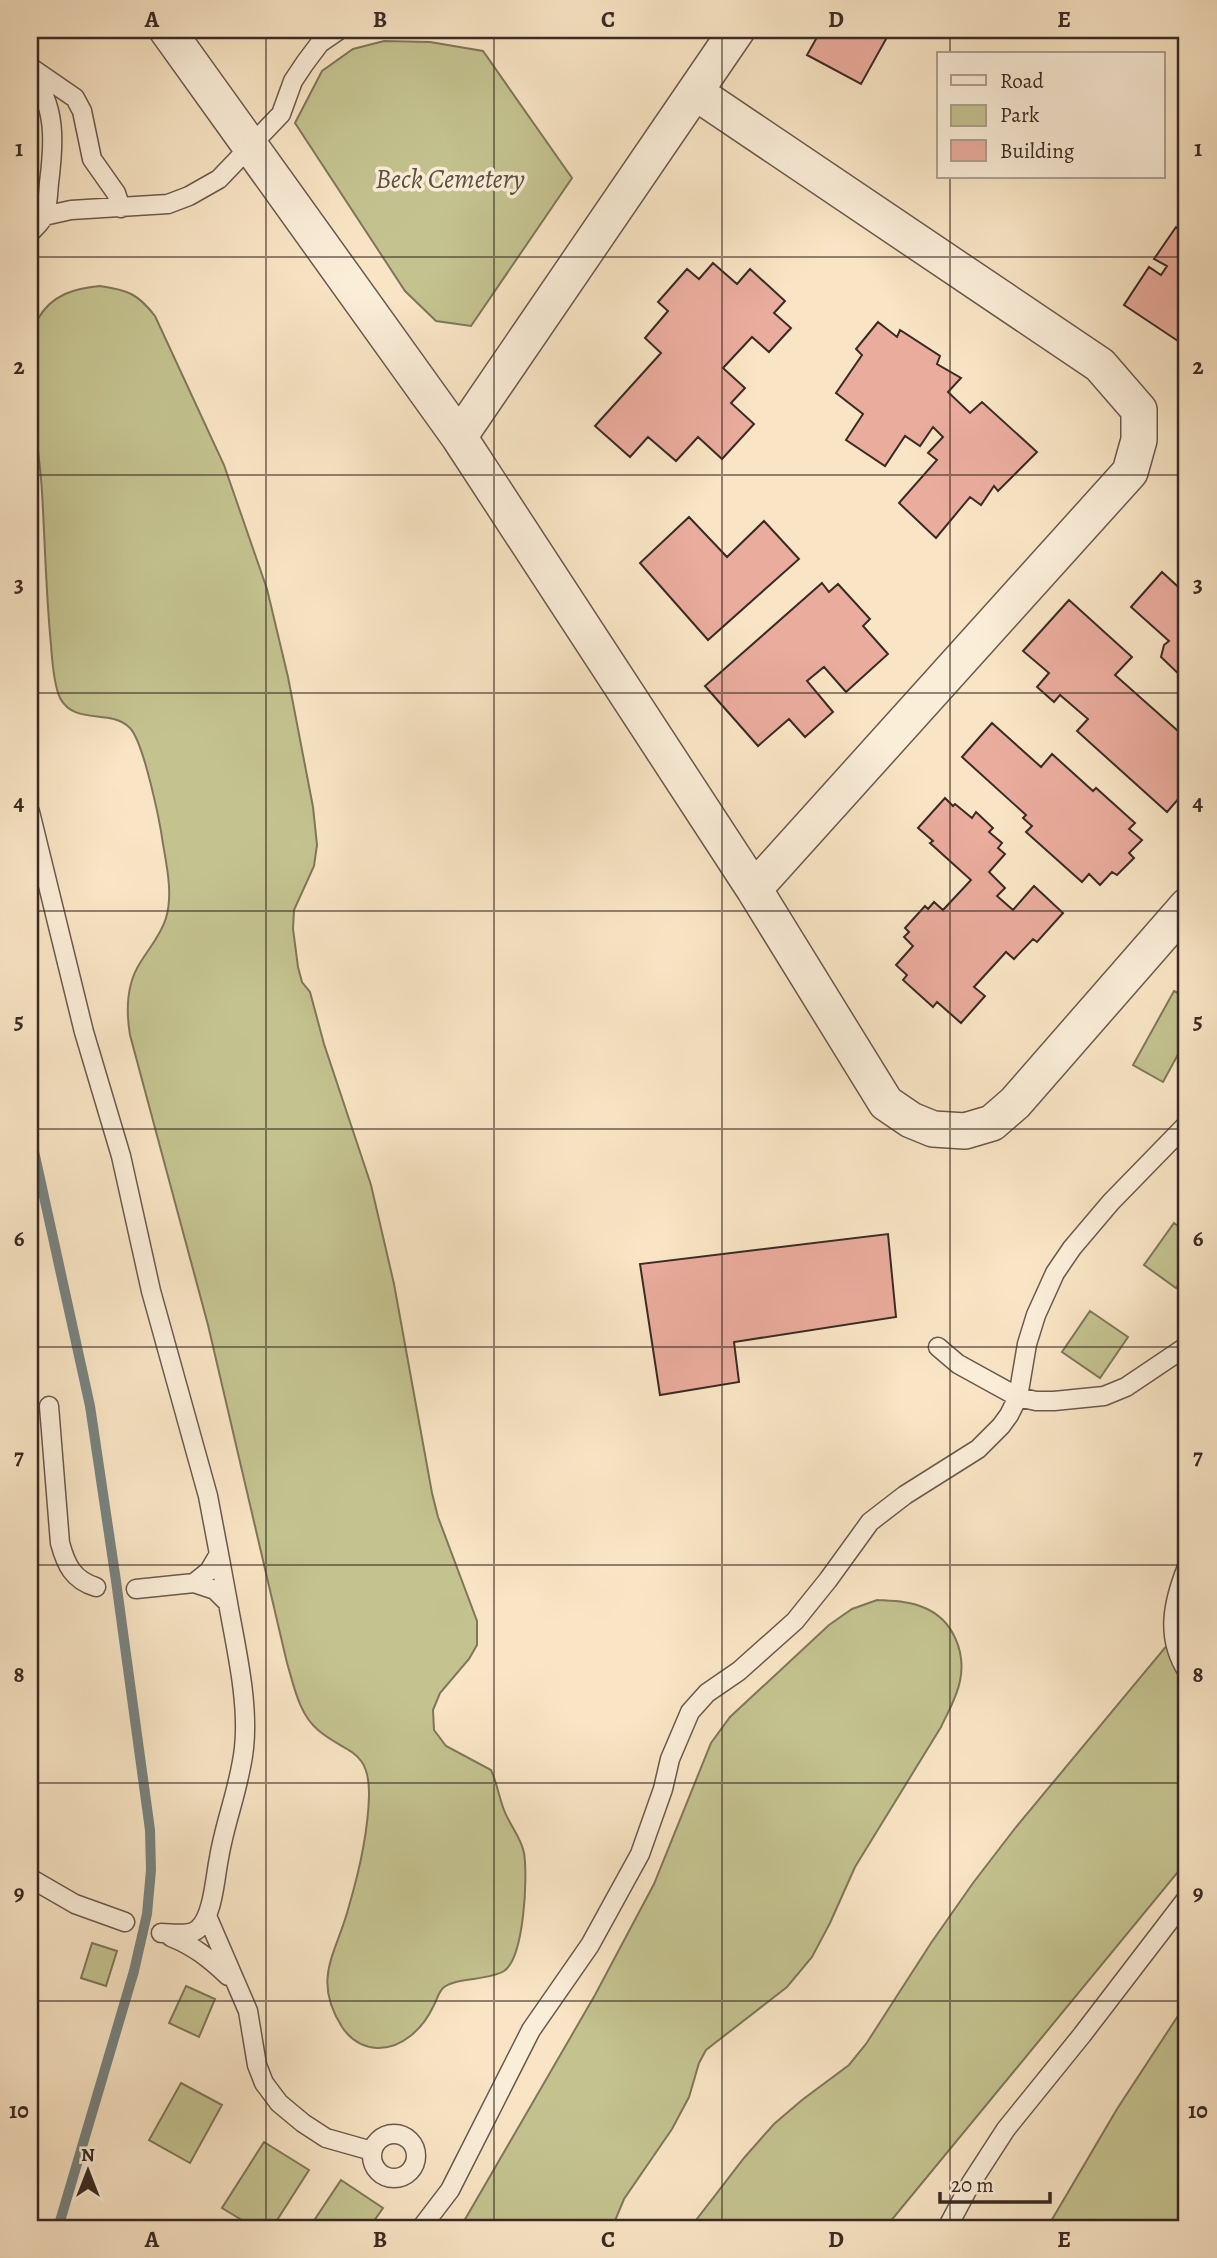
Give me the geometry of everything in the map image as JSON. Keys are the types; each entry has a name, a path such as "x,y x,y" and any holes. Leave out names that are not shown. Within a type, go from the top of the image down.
{"street":[{"path":"167,30 459,437 754,890 886,1103 911,1120 933,1129 965,1131 992,1123 1014,1103 1187,906"},
{"path":"459,437 737,30"},
{"path":"695,92 1100,365 1139,410 1139,440 1130,472 754,890"}],"lane":[{"path":"44,216 71,210 168,204 219,179 281,114 293,81 304,63 320,43 339,30"},
{"path":"30,67 75,98 84,119 92,159 116,193 121,208"},
{"path":"30,73 45,95 51,111 52,154 44,216 30,233"},
{"path":"30,812 84,1032 121,1156 151,1292 208,1496 240,1684 244,1744 242,1766 219,1854 207,1916 201,1927 192,1933 161,1933 190,1944 233,1981"},
{"path":"421,2228 450,2190 531,2030 590,1945 640,1854 670,1759 690,1712 707,1693 747,1664 794,1621 870,1522 905,1495 978,1449 1001,1426 1010,1415 1018,1397 1027,1344 1036,1315 1055,1273 1072,1248 1111,1202 1187,1124"},
{"path":"938,1347 958,1364 1018,1397 1054,1401 1104,1396 1126,1387 1187,1346"},
{"path":"49,1406 60,1543 65,1563 84,1584 96,1587"},
{"path":"194,1583 209,1571 219,1554"},
{"path":"1187,1567 1174,1604 1172,1622 1174,1642 1187,1671"},
{"path":"136,1589 194,1583 215,1590 228,1603"},
{"path":"30,1878 75,1904 125,1922"},
{"path":"947,2228 971,2183 1006,2129 1187,1898"},
{"path":"207,1916 248,2011 257,2065 264,2083 279,2103 326,2138 372,2151"}],"green space":[{"name":"Beck Cemetery","path":"384,41 430,42 483,51 572,178 471,326 436,321 405,291 295,123 322,71 353,49"},
{"path":"100,286 132,294 155,316 224,465 267,589 288,677 313,807 317,845 314,866 294,910 293,929 298,967 302,982 310,992 324,1044 371,1185 394,1284 432,1493 438,1517 477,1621 477,1645 469,1659 440,1693 433,1710 434,1730 446,1746 491,1770 504,1810 524,1853 523,1916 511,1963 497,1974 455,1982 443,1988 429,2015 411,2036 386,2047 366,2046 349,2035 333,2010 327,1980 333,1952 353,1893 365,1838 368,1780 361,1760 318,1730 306,1716 295,1690 208,1325 130,1035 128,1007 132,980 161,930 169,900 169,881 151,783 141,749 130,728 113,719 83,715 66,707 58,693 55,679 48,607 41,473 32,397 32,339 38,319 50,304 64,294"},
{"path":"1174,991 1187,998 1187,1038 1163,1082 1133,1065"},
{"path":"1174,1223 1187,1233 1187,1272 1176,1288 1144,1265"},
{"path":"1090,1311 1128,1337 1100,1378 1062,1352"},
{"path":"877,1600 919,1606 943,1620 959,1648 960,1681 955,1699 941,1727 855,1867 812,1957 787,1987 706,2050 699,2063 689,2097 672,2129 624,2199 612,2228 460,2228 595,1995 654,1884 711,1743 730,1717 829,1625 852,1609"},
{"path":"1187,1613 1187,1861 885,2228 690,2228 774,2124 849,2065 866,2044 973,1883 1016,1827 1169,1643"},
{"path":"92,1943 117,1951 106,1986 81,1978"},
{"path":"186,1986 215,1999 199,2037 169,2023"},
{"path":"1187,2002 1187,2228 1047,2228 1117,2109"},
{"path":"181,2083 222,2105 190,2163 149,2140"},
{"path":"264,2142 309,2170 272,2228 255,2228 222,2208"},
{"path":"341,2180 383,2208 369,2228 309,2228"}],"building":[{"path":"821,30 891,30 861,84 807,55"},
{"path":"1187,211 1187,230 1178,224"},
{"path":"1176,227 1187,234 1187,347 1124,305 1149,267 1161,275 1167,266 1154,259"},
{"path":"713,263 737,284 750,269 785,301 774,313 791,328 769,352 752,337 723,368 745,388 731,403 754,424 722,459 698,437 676,461 648,437 630,457 595,426 661,353 645,338 668,311 658,302 687,269 699,279"},
{"path":"878,322 897,337 900,330 940,356 937,364 961,378 948,392 970,413 982,402 1037,452 998,491 994,486 981,505 970,497 936,538 899,503 937,460 928,453 943,437 933,427 920,446 905,436 885,466 846,440 863,414 836,393 862,355 856,349"},
{"path":"689,517 727,557 764,521 799,559 708,640 640,563"},
{"path":"1162,572 1187,595 1187,694 1179,686 1185,680 1161,657 1164,645 1169,641 1131,607"},
{"path":"822,583 829,592 838,584 870,619 863,626 888,654 846,692 824,667 807,681 833,712 805,737 789,719 758,746 705,686"},
{"path":"1069,600 1132,657 1115,675 1187,739 1187,789 1167,812 1077,731 1088,719 1060,695 1054,702 1037,687 1049,673 1023,651"},
{"path":"992,723 1041,767 1052,754 1093,791 1096,788 1135,823 1129,829 1142,840 1129,853 1134,858 1117,875 1112,872 1100,885 1089,874 1082,882 1026,832 1032,826 1023,818 1026,815 962,757"},
{"path":"945,798 972,818 976,812 993,828 989,832 1002,843 998,848 1005,854 989,872 1005,888 997,896 1013,910 1034,886 1063,913 1037,942 1033,939 1014,959 1006,952 974,987 985,996 961,1023 937,1002 933,1007 903,980 907,975 896,965 913,946 904,937 909,932 905,928 925,906 928,909 934,902 943,910 971,880 930,843 933,841 918,828"},
{"path":"888,1234 896,1317 734,1342 739,1382 660,1395 640,1264"}],"waterway":[{"path":"30,1133 90,1406 150,1830 151,1870 147,1914 134,1971 58,2228"}]}
